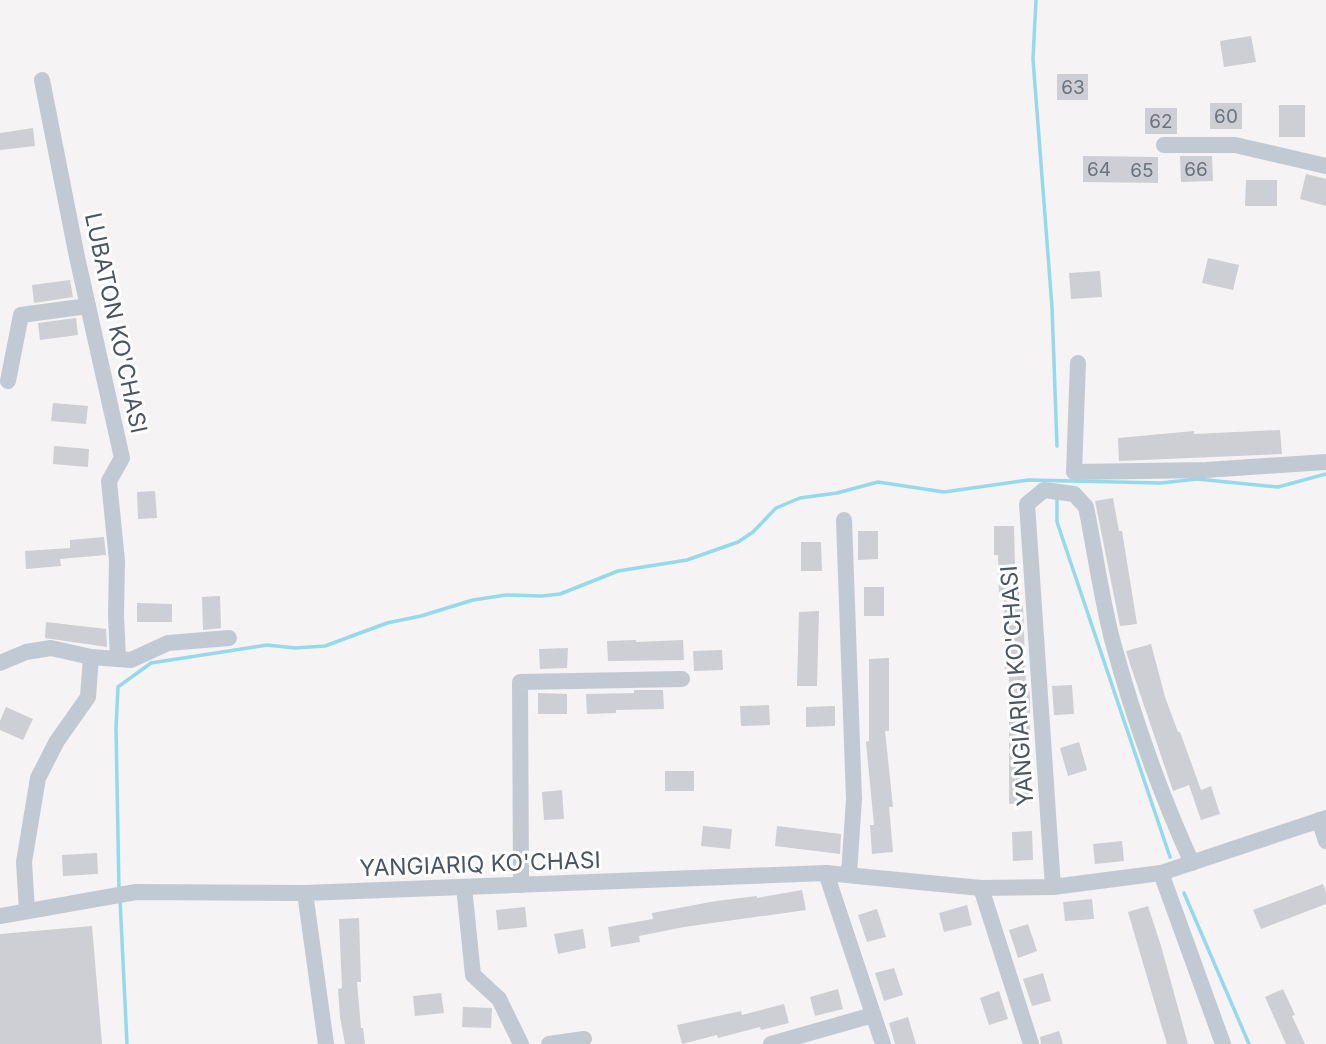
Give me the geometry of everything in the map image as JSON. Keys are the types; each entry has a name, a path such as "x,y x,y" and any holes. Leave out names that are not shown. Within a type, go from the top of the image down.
{"street":[{"name":"LUBATON KO'CHASI","path":"42,80 122,458 109,481 117,561 118,659"},
{"path":"1164,145 1234,145 1326,166"},
{"path":"8,381 21,315 88,306"},
{"path":"1078,363 1074,472 1180,471 1326,462"},
{"name":"YANGIARIQ KO'CHASI","path":"0,916 135,892 305,893 826,873 981,888 1053,887 1161,873 1192,863 1164,795 1123,675 1112,636 1086,507 1074,494 1044,490 1027,504 1053,887"},
{"path":"844,520 854,800 849,874"},
{"path":"0,663 26,652 51,648 91,657 131,660 168,643 229,638"},
{"path":"27,911 24,862 38,778 57,741 88,697 91,657"},
{"path":"521,885 520,682 682,679"},
{"path":"1192,863 1323,819 1326,841"},
{"path":"826,873 883,1044"},
{"path":"1161,873 1223,1044"},
{"path":"464,887 473,975 499,999 521,1044"},
{"path":"981,888 1031,1044"},
{"path":"305,893 326,1044"},
{"path":"771,1044 873,1015"},
{"path":"549,1044 583,1039"}],"building":[{"path":"1251,36 1256,62 1224,67 1220,41"},
{"path":"1057,74 1088,74 1088,100 1057,100"},
{"path":"1210,103 1242,103 1242,129 1210,129"},
{"path":"1279,105 1305,105 1305,137 1279,137"},
{"path":"1145,108 1177,108 1177,134 1145,134"},
{"path":"33,128 35,146 0,150 0,133"},
{"path":"1083,156 1158,157 1158,183 1083,182"},
{"path":"1180,156 1212,156 1213,181 1181,182"},
{"path":"1306,174 1326,179 1326,206 1300,199"},
{"path":"1246,180 1277,180 1277,206 1245,206"},
{"path":"1208,258 1239,265 1233,290 1202,283"},
{"path":"1100,271 1102,297 1071,299 1069,273"},
{"path":"70,280 73,297 34,303 32,285"},
{"path":"76,318 78,335 40,340 38,323"},
{"path":"53,403 88,406 86,424 51,421"},
{"path":"1280,430 1282,454 1119,461 1118,438 1194,431 1194,434"},
{"path":"54,446 89,449 88,467 53,464"},
{"path":"155,491 157,518 138,519 137,492"},
{"path":"1113,498 1119,531 1122,531 1137,624 1120,626 1095,501"},
{"path":"994,526 1014,526 1015,567 1019,567 1019,606 1023,606 1026,688 1029,688 1030,698 1029,803 1009,804 1009,675 1005,675 1004,596 999,596"},
{"path":"858,531 878,531 878,559 858,560"},
{"path":"104,537 106,555 60,559 61,566 26,569 25,551 70,548 70,540"},
{"path":"801,542 821,542 822,571 801,571"},
{"path":"864,587 884,587 884,616 864,616"},
{"path":"220,596 221,628 203,630 202,597"},
{"path":"137,603 172,604 172,622 137,622"},
{"path":"819,611 817,686 797,686 799,612"},
{"path":"46,622 106,629 107,647 45,638"},
{"path":"683,640 684,660 608,661 607,641"},
{"path":"1151,644 1165,697 1201,790 1211,786 1220,814 1201,820 1189,785 1173,791 1126,651"},
{"path":"568,648 567,668 540,669 539,649"},
{"path":"722,650 723,670 694,671 693,651"},
{"path":"889,658 889,731 885,731 893,807 889,807 893,852 872,854 870,825 874,825 866,742 869,741 869,659"},
{"path":"1072,685 1074,714 1054,715 1052,686"},
{"path":"634,690 663,690 664,709 616,710 616,713 587,714 586,694 634,693"},
{"path":"538,693 567,694 567,714 538,714"},
{"path":"769,705 770,725 741,726 740,706"},
{"path":"835,706 835,726 806,727 806,707"},
{"path":"6,707 33,719 23,740 0,730 0,721"},
{"path":"1079,742 1087,770 1068,776 1060,748"},
{"path":"665,771 694,771 694,791 665,791"},
{"path":"562,790 564,819 544,820 542,792"},
{"path":"703,826 732,829 730,849 701,846"},
{"path":"777,826 841,834 840,854 775,846"},
{"path":"1032,831 1033,860 1013,861 1012,832"},
{"path":"1122,841 1124,861 1095,864 1093,844"},
{"path":"97,853 98,874 63,876 62,855"},
{"path":"1323,884 1326,904 1261,929 1253,910"},
{"path":"802,890 806,910 684,927 639,936 640,942 611,947 608,927 653,919 652,913 716,901 757,898"},
{"path":"1092,899 1094,919 1065,921 1063,902"},
{"path":"967,905 972,925 944,932 939,913"},
{"path":"1148,906 1188,1044 1167,1044 1128,912"},
{"path":"525,907 527,927 498,930 496,910"},
{"path":"877,909 886,937 867,942 858,915"},
{"path":"359,918 361,982 357,982 365,1044 345,1044 338,989 342,988 339,919"},
{"path":"1028,924 1037,951 1018,958 1009,930"},
{"path":"92,926 102,1044 0,1044 0,934"},
{"path":"583,929 586,948 558,954 554,934"},
{"path":"894,968 903,995 884,1001 875,973"},
{"path":"1043,973 1051,1001 1032,1006 1023,979"},
{"path":"838,989 843,1009 815,1016 810,997"},
{"path":"1283,989 1305,1044 1286,1044 1265,997"},
{"path":"999,991 1008,1019 989,1025 980,998"},
{"path":"441,993 444,1013 415,1016 413,996"},
{"path":"784,1004 789,1023 682,1044 677,1025 741,1011 742,1015"},
{"path":"463,1007 492,1008 491,1028 462,1027"},
{"path":"908,1017 916,1044 895,1044 889,1023"},
{"path":"1059,1031 1063,1044 1041,1044 1040,1037"}],"waterway":[{"path":"1036,0 1033,59 1052,307 1057,446"},
{"path":"119,892 116,728 118,687 151,663 267,645 295,648 325,646 387,623 473,600 506,595 560,594 618,571 687,560 738,542 753,532 776,508 800,498 837,493 878,482 944,492 1028,480 1161,483 1197,479 1278,487 1326,474"},
{"path":"1057,499 1057,522 1170,857"},
{"path":"1184,893 1249,1044"},
{"path":"120,899 127,1044"}]}
